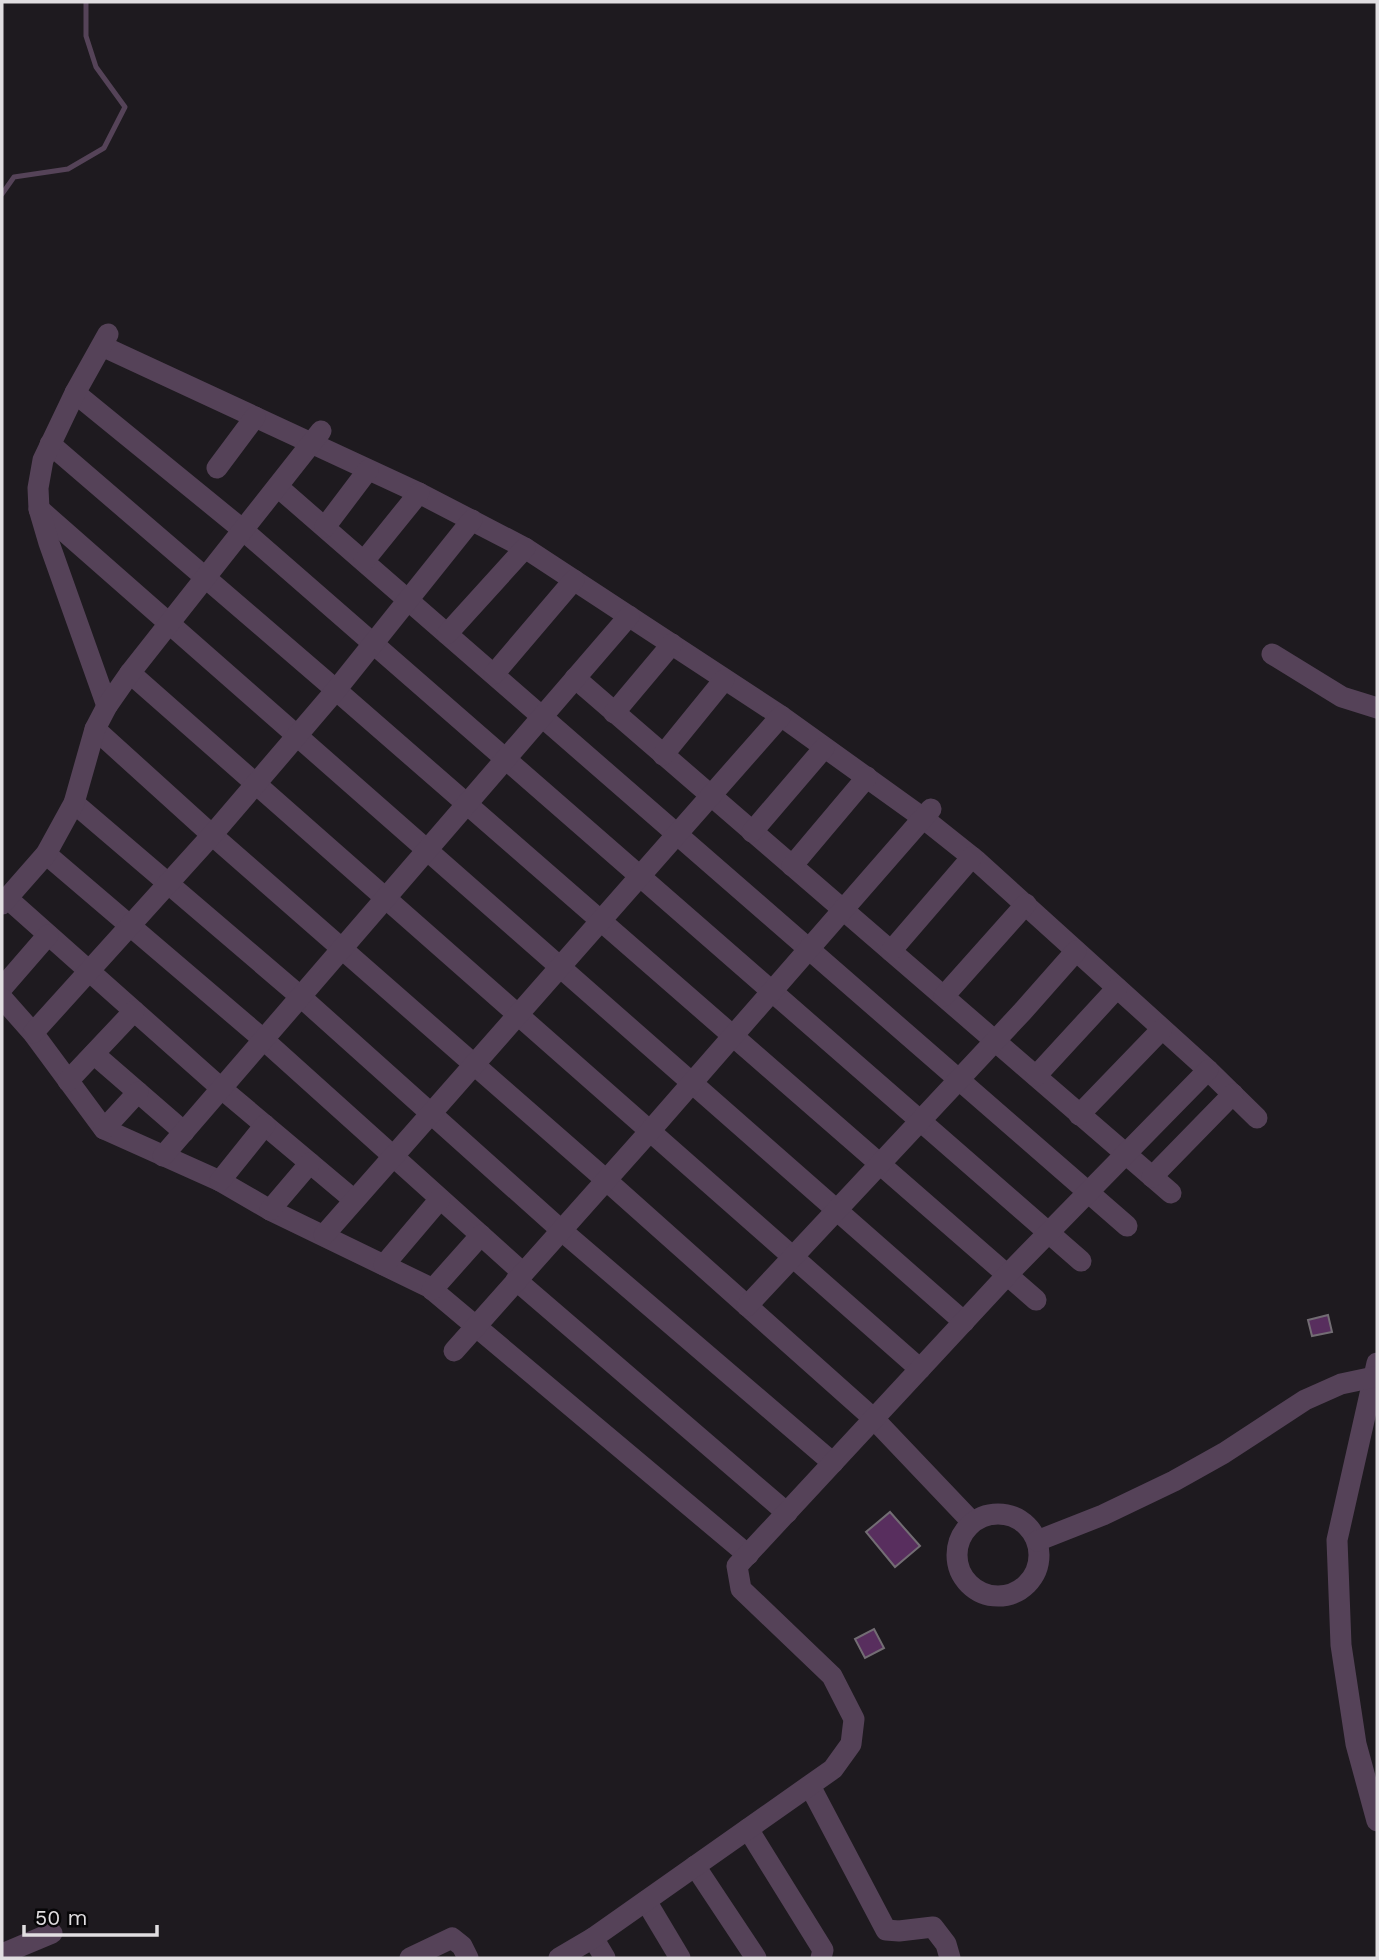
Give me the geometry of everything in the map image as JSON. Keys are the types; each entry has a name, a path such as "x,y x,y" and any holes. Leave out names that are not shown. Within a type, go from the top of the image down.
{"street":[{"path":"107,706 48,543 39,509 38,488 43,460 50,444 105,340 255,417 316,437 369,470 525,548 781,716 867,778 927,812 972,857 1208,1070 1257,1118"},
{"path":"75,393 243,530 1081,1261"},
{"path":"216,468 255,417"},
{"path":"316,437 107,706 95,729 74,803 46,854 4,901 48,935 354,1200"},
{"path":"50,444 1036,1300"},
{"path":"325,527 369,470"},
{"path":"278,486 1128,1226"},
{"path":"363,561 419,493"},
{"path":"39,509 964,1322"},
{"path":"33,1033 256,784 336,690 472,520"},
{"path":"447,634 525,548"},
{"path":"494,674 575,580"},
{"path":"163,1156 629,616"},
{"path":"614,713 672,644"},
{"path":"1272,654 1342,697 1377,708"},
{"path":"130,673 920,1369"},
{"path":"575,678 1171,1193"},
{"path":"663,755 724,680"},
{"path":"324,1235 781,716"},
{"path":"95,729 874,1419 972,1522"},
{"path":"752,832 824,748"},
{"path":"792,866 867,778"},
{"path":"74,803 301,996 561,1230 834,1463"},
{"path":"454,1351 650,1131 927,812"},
{"path":"46,854 264,1040 481,1235 520,1276 788,1513"},
{"path":"891,951 972,857"},
{"path":"944,996 1026,904"},
{"path":"2,988 48,935"},
{"path":"747,1306 1076,951"},
{"path":"1036,1076 1117,988"},
{"path":"2,998 33,1033 104,1129 220,1181 270,1210 432,1290 748,1555"},
{"path":"68,1081 134,1011"},
{"path":"1079,1115 1162,1029"},
{"path":"94,1054 184,1132"},
{"path":"559,1958 593,1938 833,1769 851,1744 854,1718 832,1676 741,1589 737,1566 1008,1274 1208,1070"},
{"path":"104,1129 138,1092"},
{"path":"1152,1177 1233,1094"},
{"path":"220,1181 265,1125"},
{"path":"270,1210 310,1163"},
{"path":"384,1265 440,1199"},
{"path":"432,1290 481,1235"},
{"path":"1037,1541 1104,1515 1174,1481 1224,1453 1305,1400 1376,1370"},
{"path":"1376,1370 1337,1540 1341,1645 1356,1744 1377,1821"},
{"path":"990,1514 1009,1515 1026,1524 1037,1541 1039,1560 1031,1579 1016,1592 996,1597 976,1591 962,1577 956,1557 960,1537 972,1522 990,1514"},
{"path":"810,1786 886,1930 933,1927 946,1944 950,1958"},
{"path":"748,1829 823,1950 821,1958"},
{"path":"695,1866 756,1958"},
{"path":"646,1900 680,1958"},
{"path":"2,1954 52,1933"},
{"path":"410,1958 452,1938 462,1946 468,1958"},
{"path":"593,1938 605,1958"}],"building":[{"path":"1328,1315 1332,1332 1312,1336 1308,1320"},
{"path":"890,1512 920,1546 895,1567 866,1532"},
{"path":"874,1629 884,1648 865,1658 855,1639"}],"waterway":[{"path":"2,194 14,177 68,169 104,148 125,107 96,67 86,36 86,2"}]}
